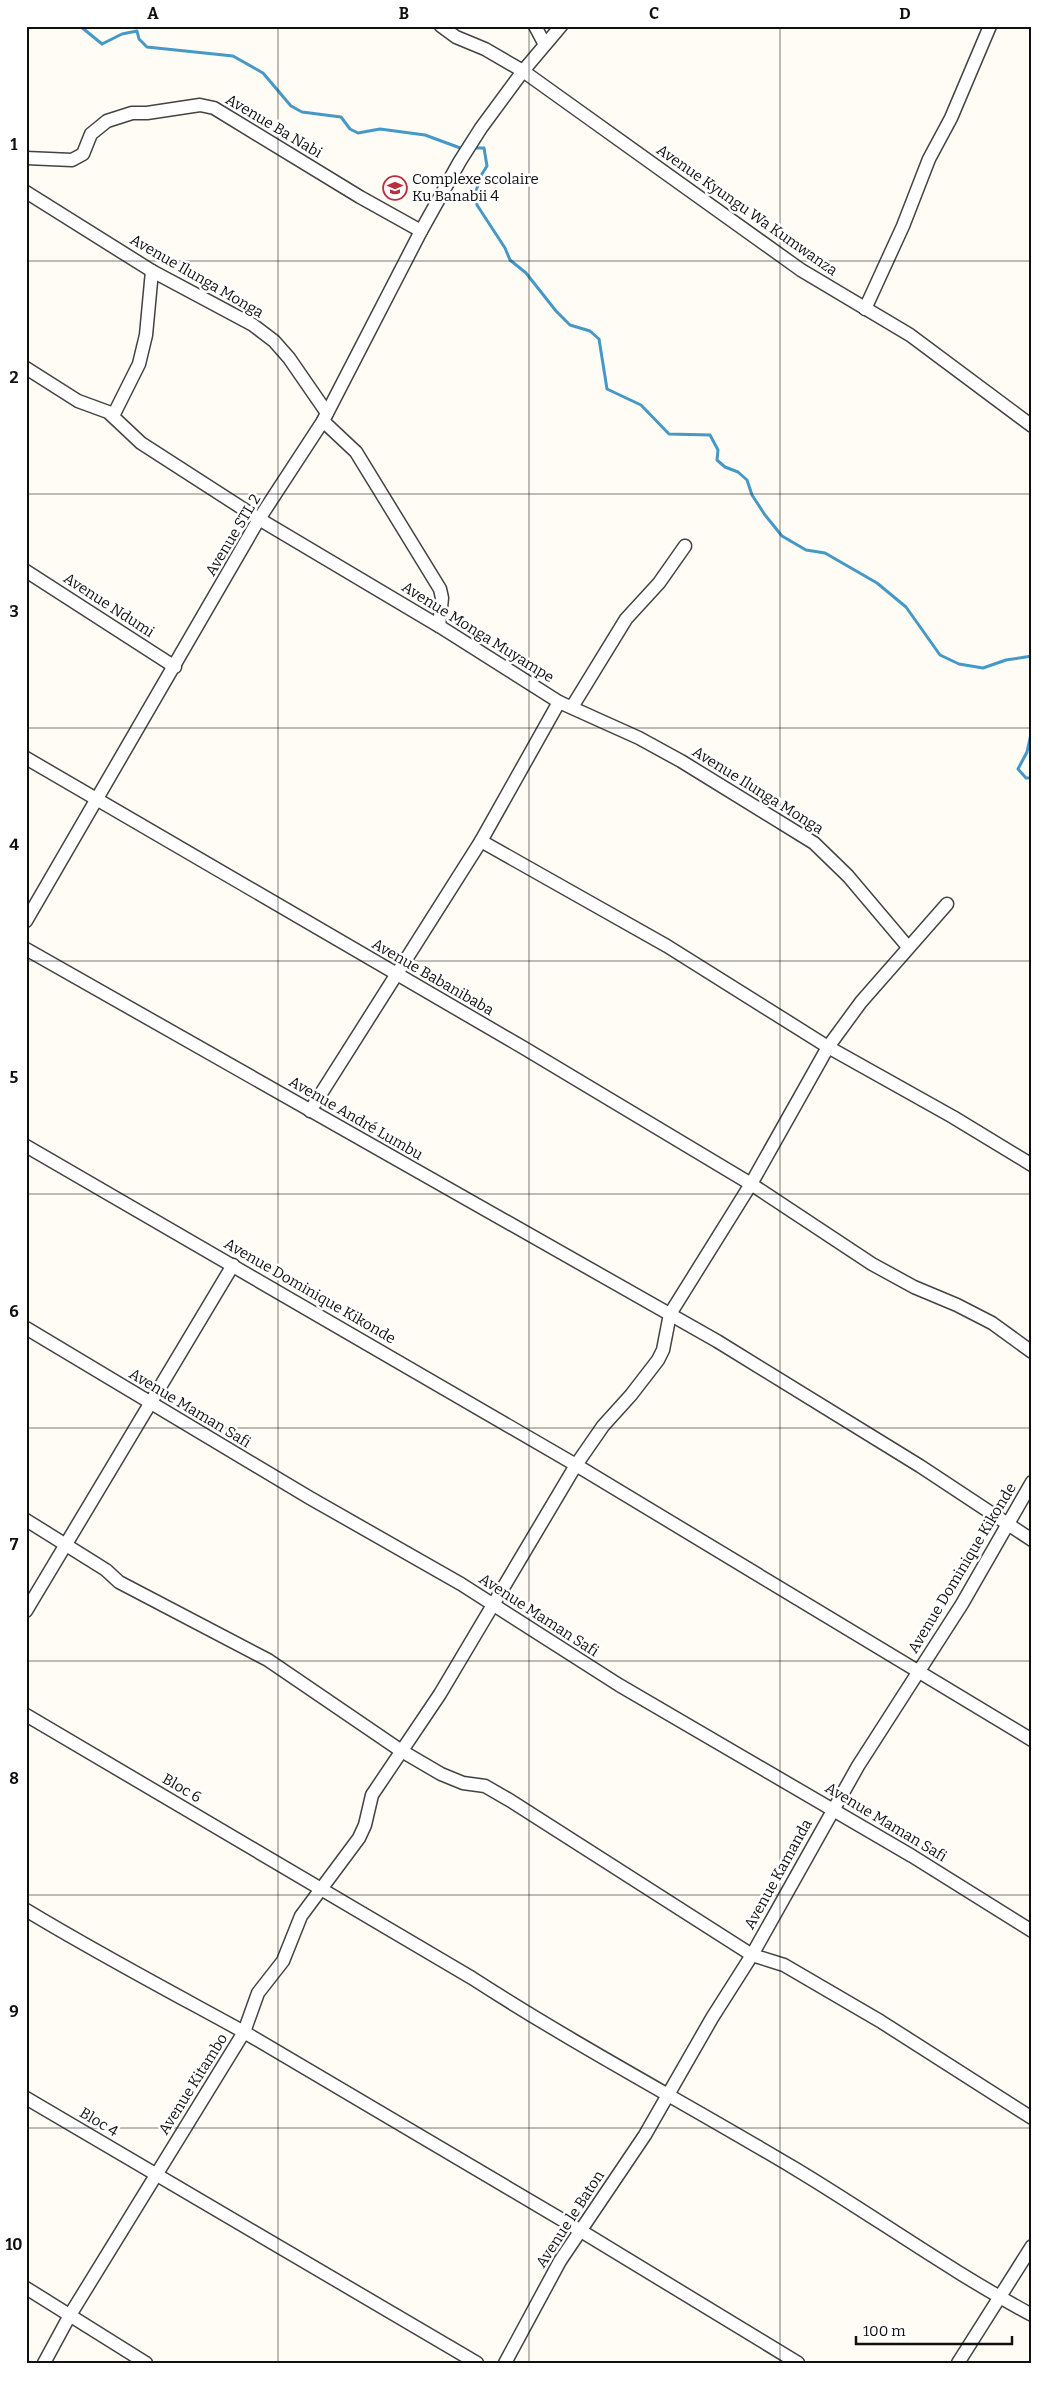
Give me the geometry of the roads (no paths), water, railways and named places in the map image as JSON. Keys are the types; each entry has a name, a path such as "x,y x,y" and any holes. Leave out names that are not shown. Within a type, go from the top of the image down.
{"street":[{"name":"Avenue Kyungu Wa Kumwanza","path":"440,26 456,37 485,49 523,70 801,270 910,334 1032,426"},
{"path":"535,26 544,43"},
{"path":"523,70 544,43 561,26"},
{"path":"865,309 903,226 928,159 951,118 990,26"},
{"name":"Avenue STL 2","path":"26,921 175,667 259,519 325,417 460,161 481,128 523,70"},
{"name":"Avenue Ba Nabi","path":"26,158 72,160 83,154 91,134 107,121 132,113 147,113 200,105 214,108 334,182 422,231"},
{"name":"Avenue Ilunga Monga","path":"26,192 152,271 253,325 274,341 289,358 325,417 356,452 440,589 442,598 439,626"},
{"path":"132,258 150,287"},
{"path":"113,416 139,364 146,335 152,271"},
{"name":"Avenue Monga Muyampe","path":"26,368 78,401 108,412 141,443 259,519 439,626 560,702 481,841 398,975 310,1111"},
{"path":"572,707 626,619 659,583 685,546"},
{"name":"Avenue Ndumi","path":"26,571 175,667"},
{"name":"Avenue Ilunga Monga","path":"560,702 639,738 681,761 814,843 853,882 908,947"},
{"name":"Avenue Babanibaba","path":"26,758 751,1184 872,1264 914,1287 957,1305 992,1323 1032,1352"},
{"path":"481,841 667,946 828,1047 953,1117 1032,1165"},
{"path":"798,2363 581,2231 244,2032 258,1993 283,1961 301,1916 359,1838 365,1825 372,1795 400,1750 428,1712 494,1606 576,1465 603,1426 631,1395 658,1360 663,1350 670,1314 751,1184 828,1047 861,1002 947,904"},
{"name":"Avenue André Lumbu","path":"26,949 670,1314 799,1390 1032,1540"},
{"name":"Avenue Dominique Kikonde","path":"26,1146 576,1465 1032,1740"},
{"path":"26,1611 233,1265"},
{"name":"Avenue Maman Safi","path":"26,1328 150,1404 461,1584 619,1685 912,1856 1032,1931"},
{"name":"Avenue Dominique Kikonde","path":"919,1671 962,1604 1032,1482"},
{"path":"26,1520 106,1570 119,1582 268,1660 400,1750 453,1780 485,1786 499,1794 752,1955 784,1965 880,2021 1032,2118"},
{"name":"Avenue Kamanda","path":"668,2095 752,1955 858,1766 919,1671"},
{"name":"Bloc 6","path":"26,1715 472,1978 524,2011 835,2193 1000,2298 1032,2315"},
{"name":"Avenue Kitambo","path":"26,1910 79,1942 153,1980 244,2032 70,2315 44,2363"},
{"name":"Avenue le Baton","path":"505,2363 560,2261 645,2135 668,2095"},
{"name":"Bloc 4","path":"26,2098 477,2363"},
{"path":"958,2363 1032,2246"},
{"path":"26,2288 146,2363"}],"waterway":[{"path":"80,26 102,44 122,34 137,31 139,39 147,47 233,56 263,73 291,106 302,112 341,117 350,129 358,133 380,129 425,135 463,149"},
{"path":"472,148 484,148 487,166 480,177 476,192 477,205 505,248 510,260 526,273 556,311 570,325 590,331 599,339 607,389 641,405 669,434 710,435 718,450 717,460 725,467 738,472 747,480 752,495 782,536 806,550 825,553 877,583 906,607 940,655 959,664 983,668 1006,660 1032,656"},
{"path":"1032,729 1027,752 1018,769 1026,778 1032,778"}],"place":[{"name":"Complexe scolaire Ku Banabii 4","path":"395,188"}]}
